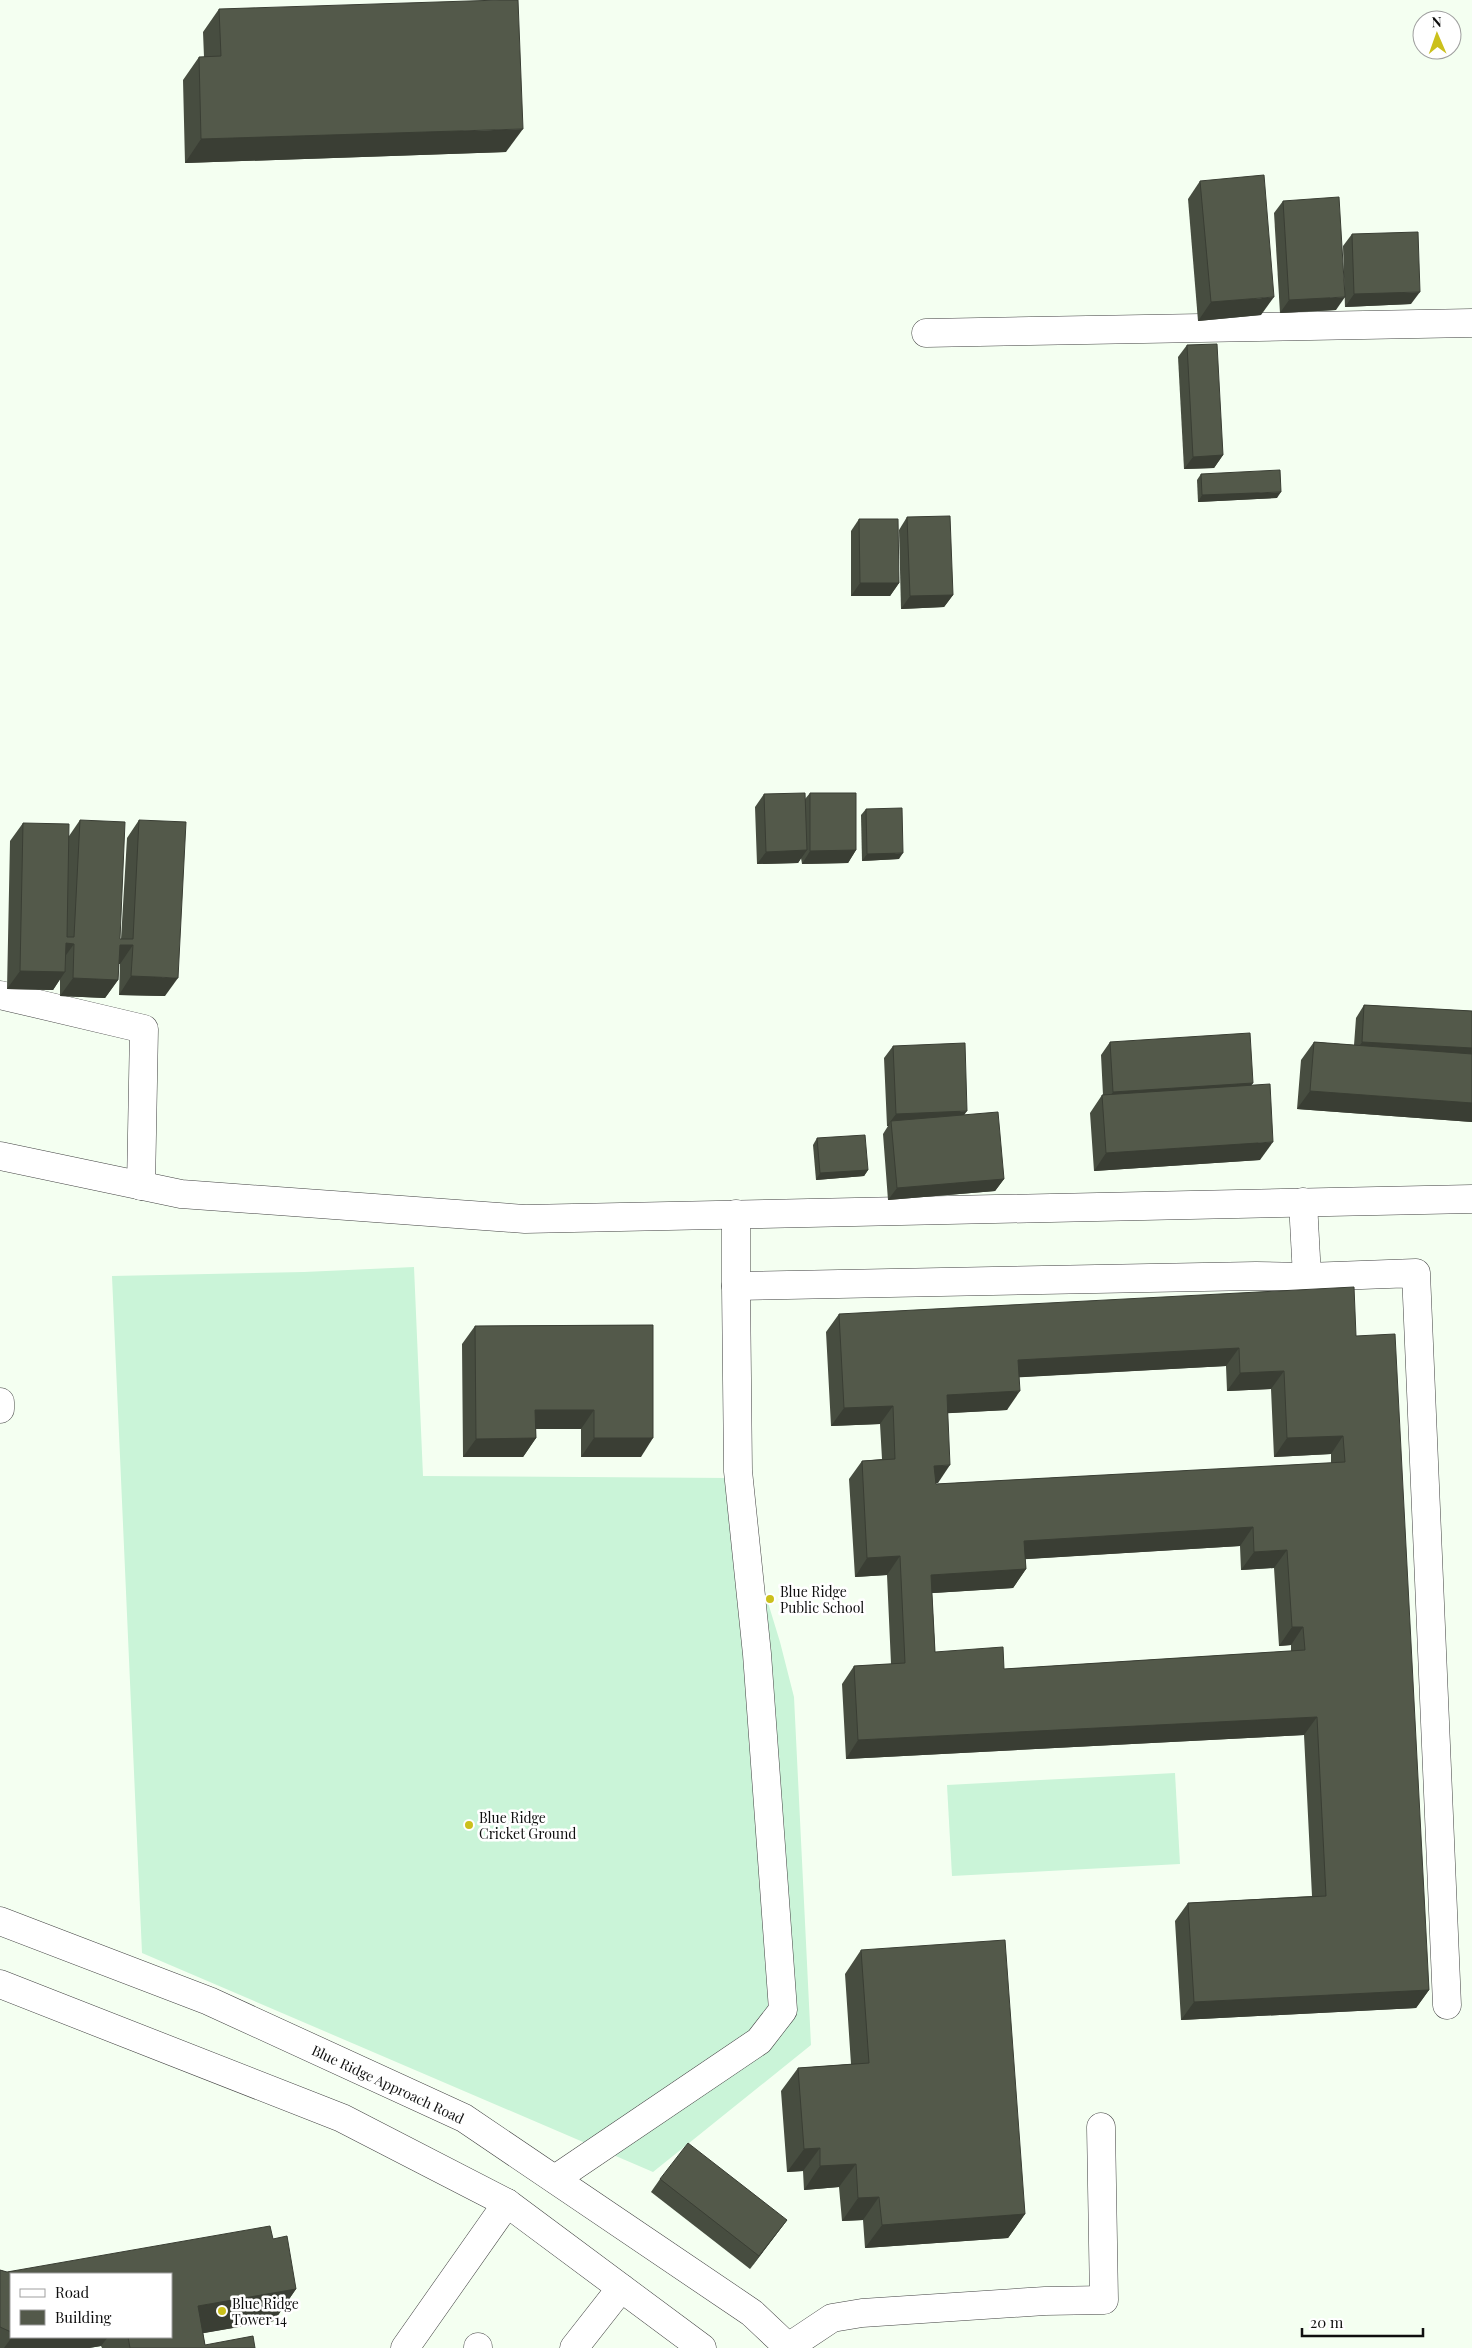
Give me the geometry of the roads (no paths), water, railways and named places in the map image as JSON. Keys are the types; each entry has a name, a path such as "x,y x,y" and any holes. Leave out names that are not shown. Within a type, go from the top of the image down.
{"street":[{"path":"926,333 1472,323"},
{"path":"0,995 144,1029 141,1186"},
{"path":"0,1156 180,1194 525,1219 1472,1199"},
{"path":"1303,1202 1307,1277"},
{"path":"554,2179 760,2041 783,2010 758,1654 738,1471 736,1214"},
{"path":"736,1286 1256,1276 1307,1277 1416,1273 1447,2005"},
{"path":"0,1402 0,1409"},
{"name":"Blue Ridge Approach Road","path":"0,1921 209,2001 455,2114 752,2313 788,2348"},
{"path":"0,1984 342,2118 507,2203 702,2348"},
{"path":"788,2348 832,2318 862,2313 1046,2301 1104,2300 1101,2127"},
{"path":"405,2348 507,2203"},
{"path":"574,2348 621,2288"}],"place":[{"name":"Blue Ridge Public School","path":"770,1599"},
{"name":"Blue Ridge Cricket Ground","path":"469,1825"},
{"name":"Blue Ridge Tower 14","path":"222,2311"}]}
